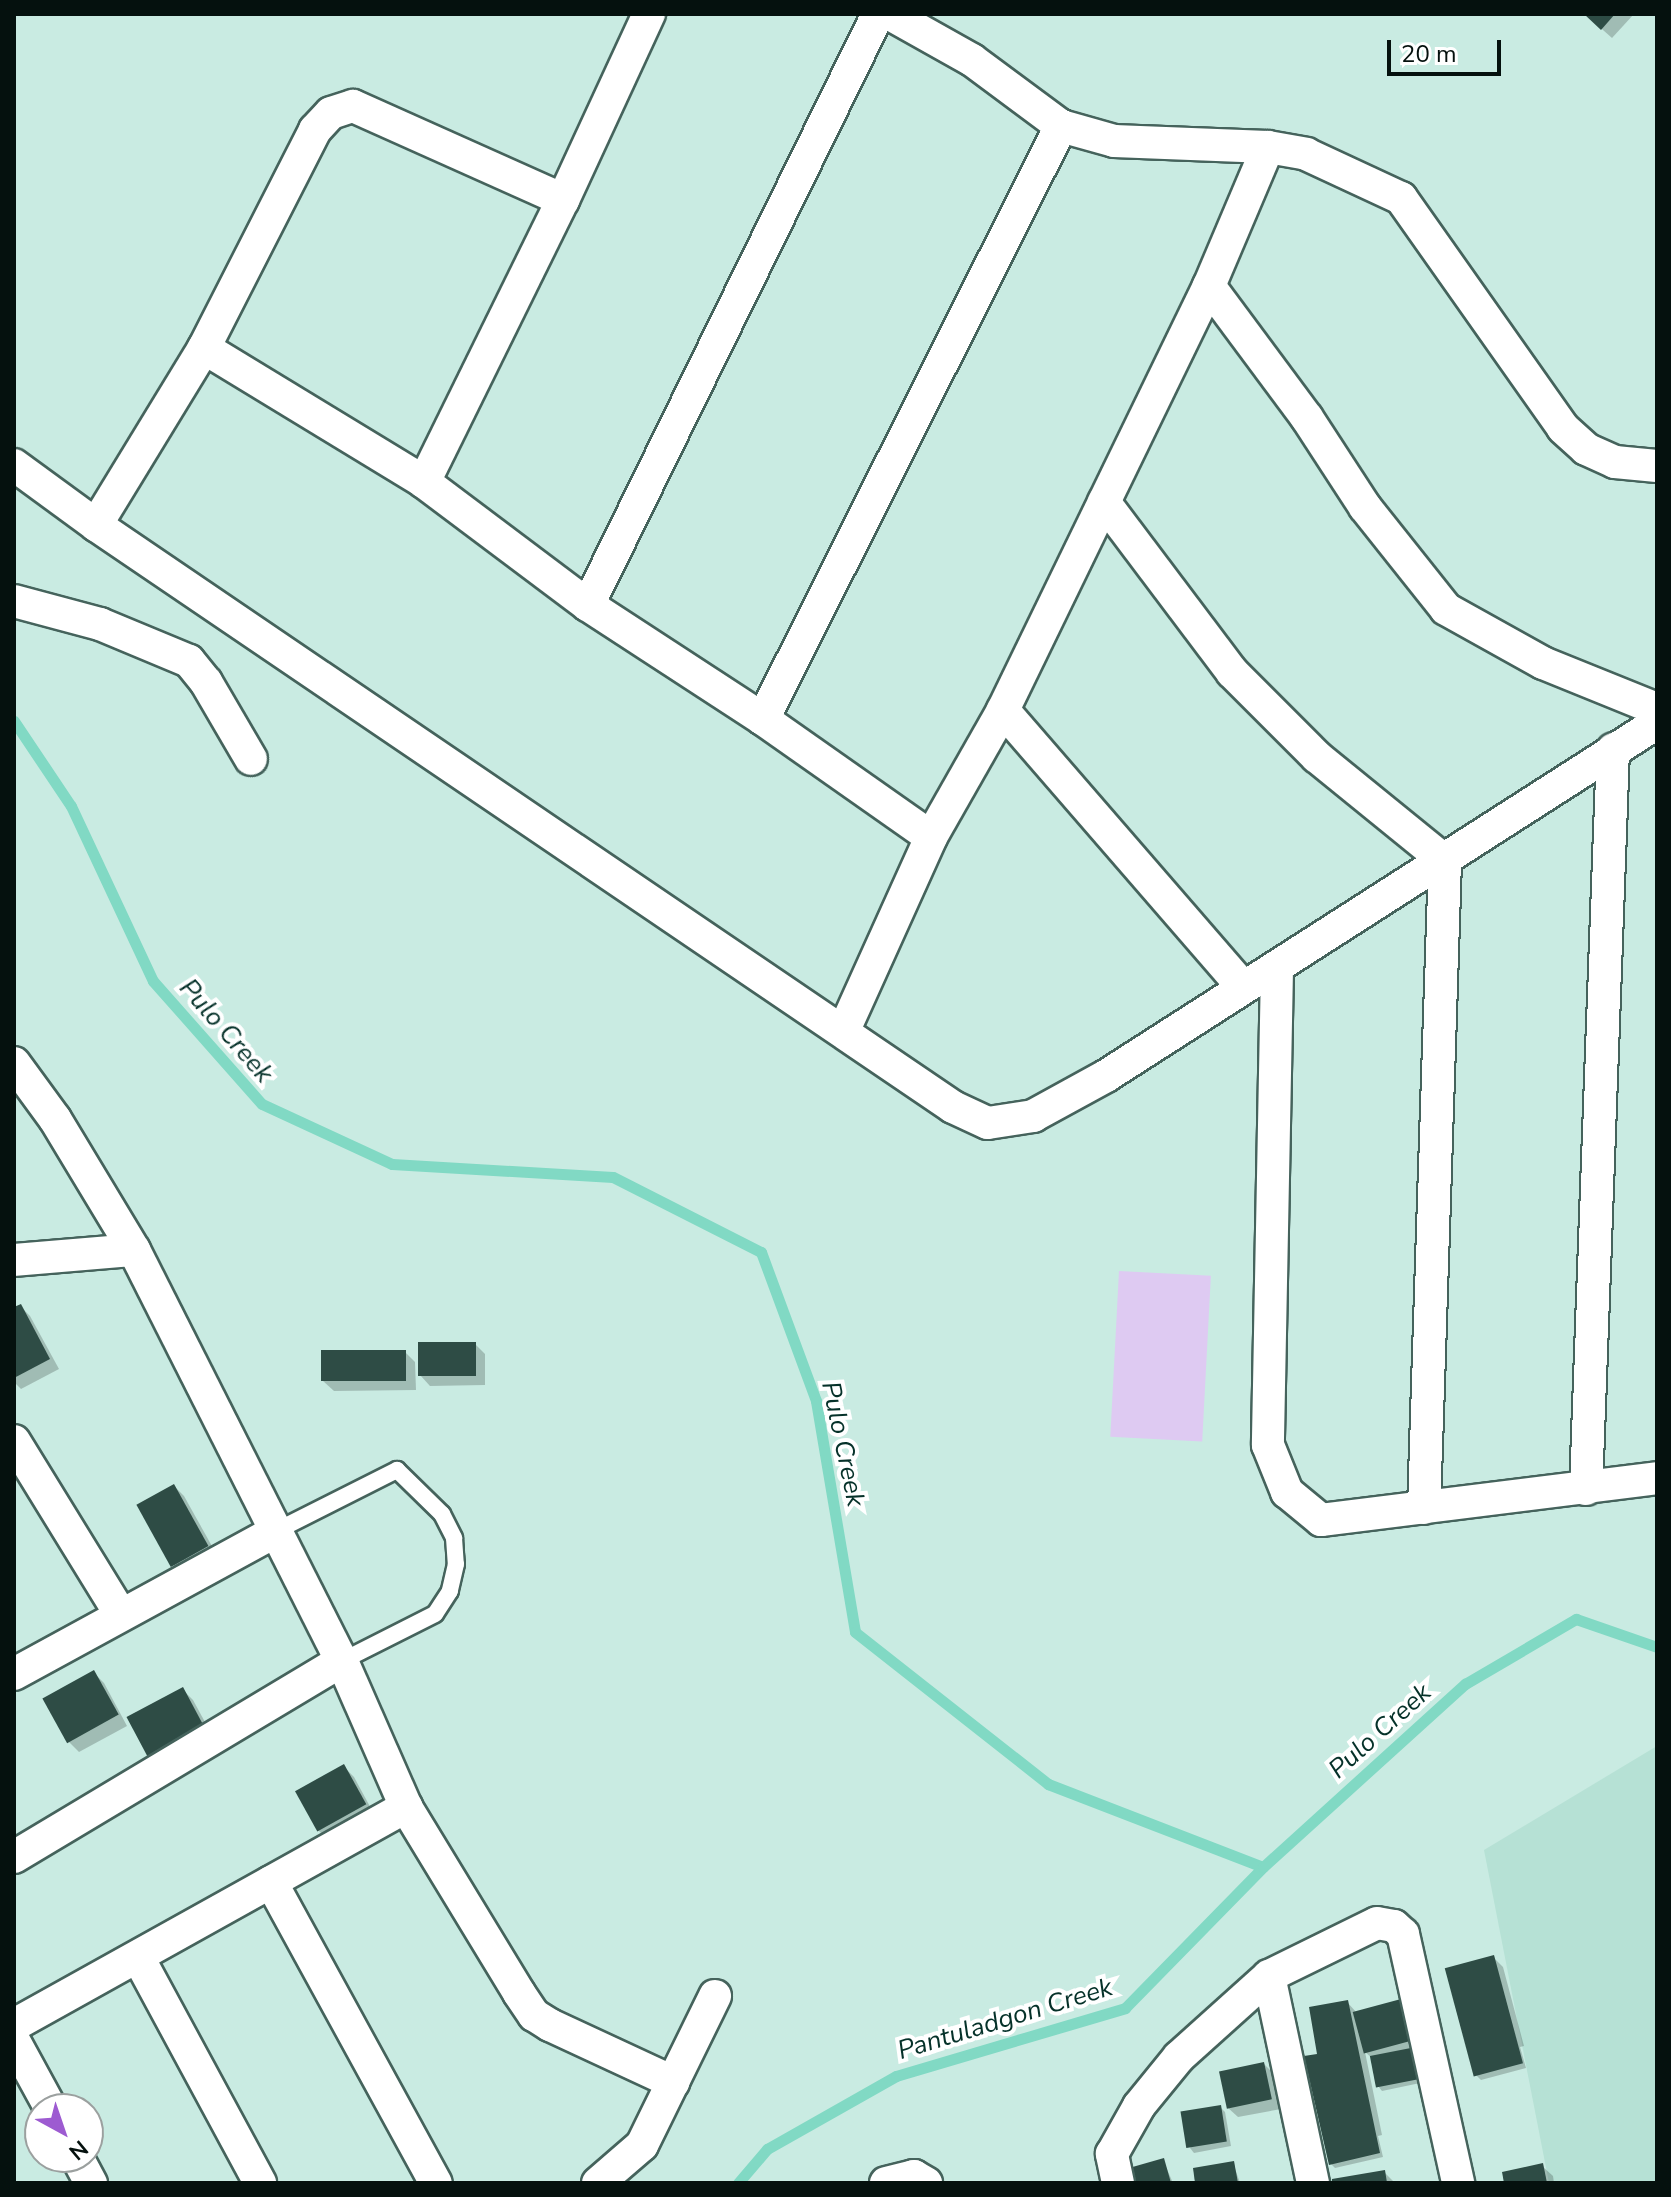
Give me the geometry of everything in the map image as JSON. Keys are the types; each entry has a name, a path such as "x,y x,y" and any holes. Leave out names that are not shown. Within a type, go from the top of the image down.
{"street":[{"path":"424,482 563,200 649,14"},
{"path":"588,605 878,14"},
{"path":"890,14 972,60 1061,126 1114,141 1268,147 1306,154 1401,198 1563,428 1586,449 1615,462 1657,466"},
{"path":"96,525 204,348 315,130 331,113 353,106 563,200"},
{"path":"763,719 1061,126"},
{"path":"844,1030 931,837 1003,710 1209,286 1268,147"},
{"path":"1209,286 1307,418 1365,507 1446,609 1543,663 1657,709"},
{"path":"204,348 424,482 588,605 763,719 931,837"},
{"path":"14,465 96,525 844,1030 953,1107 988,1123 1033,1116 1106,1076 1242,986 1277,969 1657,723"},
{"path":"1104,502 1232,672 1317,757 1445,861"},
{"path":"14,601 100,624 189,661 206,682 251,759"},
{"path":"1003,710 1242,986"},
{"path":"1586,1489 1613,749"},
{"path":"1424,1508 1445,861"},
{"path":"1277,969 1268,1445 1287,1492 1321,1520 1657,1478"},
{"path":"14,1063 55,1119 134,1250 274,1532 342,1661 406,1807 534,2015 673,2082"},
{"path":"14,1260 134,1250"},
{"path":"14,1441 121,1615"},
{"path":"14,1674 274,1532"},
{"path":"14,1857 342,1661"},
{"path":"14,2025 406,1807"},
{"path":"271,1882 436,2183"},
{"path":"1118,2183 1112,2154 1139,2106 1179,2057 1269,1976 1377,1923 1394,1926 1403,1934 1458,2183"},
{"path":"138,1957 260,2183"},
{"path":"1269,1976 1313,2183"},
{"path":"598,2183 642,2145 715,1996"},
{"path":"14,2041 42,2093"},
{"path":"886,2183 914,2176 926,2183"}],"lane":[{"path":"274,1532 397,1470 442,1514 454,1538 456,1564 450,1591 435,1614 342,1661"}],"shaded area":[{"path":"1119,1271 1211,1276 1202,1442 1110,1437"},
{"path":"1657,1746 1657,2183 1549,2183 1484,1850"}],"building":[{"path":"1584,14 1615,14 1601,30"},
{"path":"21,1304 50,1359 14,1378 14,1307"},
{"path":"418,1342 476,1342 476,1376 418,1376"},
{"path":"321,1350 406,1350 406,1381 321,1381"},
{"path":"174,1484 208,1546 171,1567 136,1505"},
{"path":"94,1670 119,1715 67,1743 42,1699"},
{"path":"183,1687 209,1736 152,1766 126,1717"},
{"path":"344,1764 366,1804 317,1831 295,1791"},
{"path":"1494,1955 1523,2063 1474,2076 1445,1968"},
{"path":"1401,1999 1412,2041 1364,2053 1353,2012"},
{"path":"1348,2000 1380,2153 1329,2165 1304,2056 1317,2054 1309,2007"},
{"path":"1416,2047 1422,2078 1376,2087 1370,2056"},
{"path":"1264,2062 1272,2099 1227,2109 1219,2072"},
{"path":"1221,2105 1227,2142 1186,2148 1181,2111"},
{"path":"1164,2158 1171,2183 1133,2183 1129,2168"},
{"path":"1234,2161 1238,2183 1195,2183 1193,2168"},
{"path":"1543,2163 1547,2183 1504,2183 1502,2172"},
{"path":"1385,2170 1387,2183 1332,2183 1332,2179"}],"waterway":[{"name":"Pulo Creek","path":"14,721 71,806 153,981 262,1104 392,1164 613,1177 761,1252 816,1401 855,1632 1048,1784 1263,1867"},
{"name":"Pantuladgon Creek","path":"738,2183 767,2149 896,2076 1125,2008 1263,1867 1465,1684 1576,1619 1657,1647"}]}
